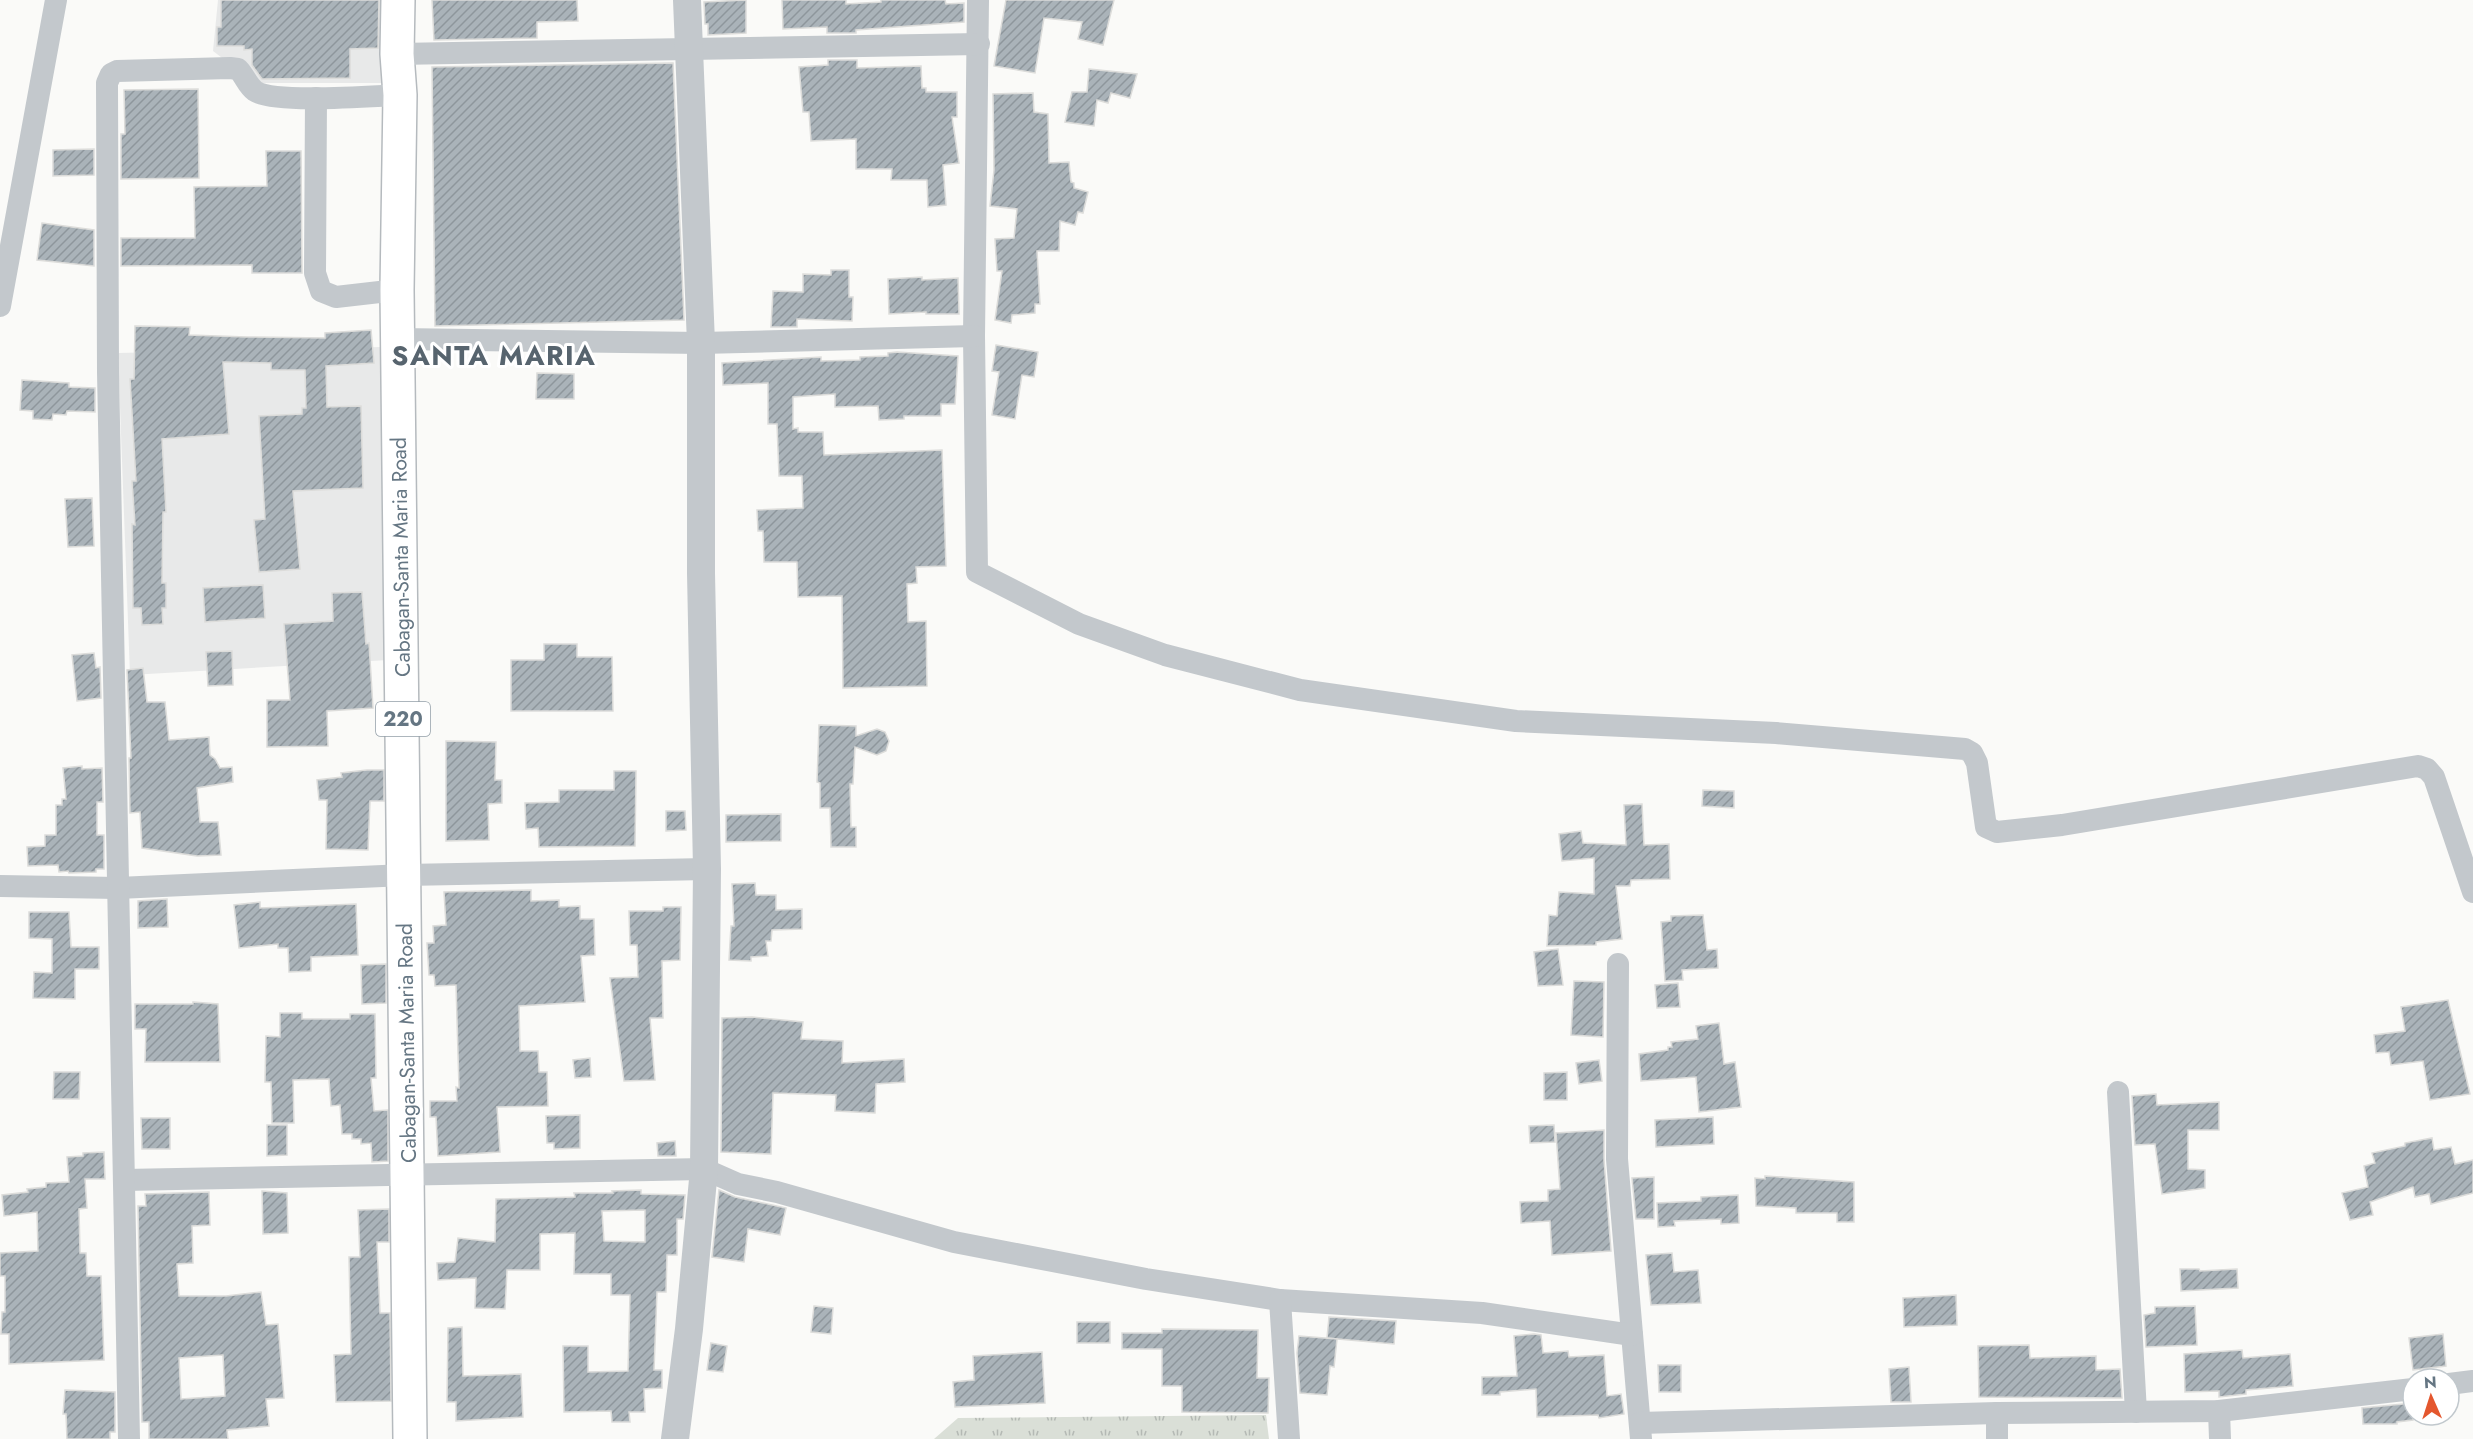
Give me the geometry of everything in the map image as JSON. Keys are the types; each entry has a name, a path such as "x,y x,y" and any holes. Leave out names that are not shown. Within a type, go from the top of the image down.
{"main road":[{"name":"Cabagan-Santa Maria Road","path":"398,0 397,54 400,95 398,339 410,1439"}],"street":[{"path":"0,306 56,0"},
{"path":"675,1439 689,1329 704,1169 707,869 701,573 701,343 687,51 687,0"},
{"path":"978,0 975,336 977,572 1078,624 1165,655 1300,690 1516,721 1776,733 1955,747 1972,753 1977,763 1986,826 1997,832 2062,825 2418,766 2427,769 2434,777 2473,892"},
{"path":"397,54 687,51 979,44"},
{"path":"129,1439 108,372 106,83 111,74 117,70 230,68 238,69 248,85 263,95 316,98 400,95"},
{"path":"316,98 315,273 321,291 336,297 398,290"},
{"path":"398,339 701,343 975,336"},
{"path":"0,886 117,888 405,875 707,869"},
{"path":"1618,964 1617,1159 1641,1431 1997,1413 2219,1411 2401,1390"},
{"path":"2118,1092 2136,1412"},
{"path":"124,1180 704,1169 738,1184 777,1192 954,1242 1146,1279 1280,1300 1482,1313 1632,1335"},
{"path":"1280,1300 1289,1439"},
{"path":"2219,1411 2220,1439"},
{"path":"1997,1413 1997,1439"}],"shaded area":[{"path":"218,0 383,0 382,83 255,83 213,51"},
{"path":"381,347 388,660 130,675 118,353"}],"green space":[{"path":"1266,1415 1269,1439 934,1439 958,1418"}],"building":[{"path":"221,0 379,0 378,48 350,49 350,78 262,79 252,65 252,49 244,50 244,46 217,46 217,27 221,27"},
{"path":"432,0 577,0 578,21 537,22 537,38 434,40"},
{"path":"746,0 746,33 708,35 704,2"},
{"path":"782,0 846,0 846,4 881,2 881,0 945,0 946,4 964,3 964,22 856,30 856,33 827,33 827,27 783,29"},
{"path":"1006,0 1114,0 1103,45 1078,39 1082,22 1044,18 1035,73 994,66"},
{"path":"828,60 857,60 857,68 921,66 922,88 926,88 926,92 957,92 957,117 952,117 959,163 943,165 946,205 928,207 927,180 891,180 892,169 856,169 856,139 811,141 809,112 803,112 799,67 828,65"},
{"path":"673,63 684,320 435,326 432,67"},
{"path":"1089,69 1137,74 1130,98 1111,93 1108,103 1097,100 1094,126 1065,122 1072,92 1087,92"},
{"path":"198,89 199,178 121,179 121,134 125,134 124,90"},
{"path":"1033,93 1034,112 1048,114 1049,163 1069,162 1071,182 1074,183 1074,188 1088,192 1083,213 1078,212 1075,225 1060,221 1059,251 1037,251 1040,304 1035,304 1035,313 1012,315 1011,323 995,320 1002,271 997,271 995,239 1014,238 1017,209 990,206 994,170 993,94"},
{"path":"94,149 94,175 53,176 53,150"},
{"path":"266,151 301,151 302,273 252,273 252,265 121,266 121,238 195,238 194,187 267,186"},
{"path":"42,223 94,230 94,266 37,260"},
{"path":"831,270 849,270 849,297 853,297 852,321 797,319 797,327 771,327 773,291 803,292 803,274 831,275"},
{"path":"922,277 922,280 958,278 959,314 926,314 926,312 889,314 888,279"},
{"path":"135,326 190,327 189,335 247,337 325,338 325,333 371,330 374,363 326,366 327,407 361,406 363,488 293,491 300,569 259,572 254,520 265,519 259,416 302,414 302,408 306,408 305,370 271,370 271,363 223,362 229,434 162,439 166,512 163,512 162,583 166,583 166,608 162,608 163,624 142,625 141,608 133,608 132,524 135,525 132,481 136,481 130,379 134,379"},
{"path":"996,345 1038,352 1034,377 1022,375 1015,419 992,415 999,372 992,371"},
{"path":"888,353 958,356 955,404 941,404 941,416 904,416 904,419 879,420 878,406 835,407 835,394 793,397 793,429 798,428 798,432 823,432 824,455 942,450 946,566 916,567 917,583 907,584 908,622 926,621 927,686 843,688 842,596 798,597 797,562 764,562 763,531 758,531 757,510 803,508 802,476 779,476 777,424 768,424 768,383 723,385 722,363 821,357 821,361 860,360 860,357 888,356"},
{"path":"537,373 574,374 574,399 536,399"},
{"path":"22,380 69,383 69,387 95,388 95,412 67,411 66,415 53,414 52,420 33,419 33,411 20,410"},
{"path":"92,498 94,546 68,547 65,499"},
{"path":"263,585 265,618 205,622 203,588"},
{"path":"362,592 366,644 369,643 373,708 327,711 328,746 267,747 267,700 290,700 284,624 333,621 332,593"},
{"path":"544,644 577,644 577,657 612,657 613,711 511,711 511,660 544,660"},
{"path":"232,651 233,685 208,686 206,652"},
{"path":"94,653 96,668 100,667 101,698 77,701 72,655"},
{"path":"143,668 147,702 165,702 169,740 209,737 210,755 220,768 232,767 233,782 197,788 200,822 218,822 221,855 197,856 142,848 140,812 130,813 129,758 131,758 127,670"},
{"path":"819,725 856,726 856,736 877,729 885,732 889,741 886,751 877,755 855,747 853,784 850,784 851,827 856,827 856,847 831,847 830,808 820,808 820,783 817,782"},
{"path":"446,741 496,742 495,780 502,780 502,803 488,804 489,840 446,841"},
{"path":"82,766 82,769 102,768 103,802 97,802 97,835 104,835 104,869 96,869 96,872 69,873 68,871 59,872 58,865 28,866 27,847 45,846 45,835 56,835 56,805 62,805 62,799 66,799 63,768"},
{"path":"384,770 384,801 370,801 368,850 326,849 327,800 319,800 317,780 342,777 341,773"},
{"path":"614,771 636,771 635,846 539,847 538,828 526,829 525,803 559,802 559,790 614,790"},
{"path":"1703,790 1734,791 1734,808 1702,806"},
{"path":"1642,804 1644,845 1669,844 1670,879 1631,880 1630,886 1616,886 1622,939 1596,942 1596,945 1547,946 1549,915 1557,916 1559,892 1594,894 1594,858 1562,861 1559,834 1581,831 1583,843 1626,845 1624,805"},
{"path":"666,811 685,811 686,830 666,831"},
{"path":"781,814 781,841 726,842 726,815"},
{"path":"755,883 756,895 776,895 776,910 802,909 802,929 772,930 771,941 766,941 768,956 751,957 751,961 729,960 731,926 734,926 732,884"},
{"path":"531,890 531,901 559,900 559,907 580,906 580,919 594,919 595,955 581,956 585,1002 519,1006 520,1051 538,1051 539,1072 547,1072 548,1106 497,1107 500,1152 438,1156 436,1117 430,1117 430,1101 457,1101 456,1087 459,1088 456,985 435,986 434,975 429,975 427,943 434,943 433,926 446,925 444,892"},
{"path":"167,899 168,927 138,928 138,901"},
{"path":"260,902 260,908 356,904 358,955 311,957 311,971 289,972 288,948 278,948 278,944 239,948 234,905"},
{"path":"663,907 681,907 680,960 662,961 663,1018 650,1018 655,1080 624,1081 610,978 638,977 637,945 630,945 629,911 663,911"},
{"path":"29,912 69,912 71,947 99,947 99,969 75,969 75,999 33,998 34,972 52,973 52,939 29,938"},
{"path":"1703,915 1707,950 1717,949 1718,968 1682,970 1683,980 1665,981 1661,922 1671,921 1671,916"},
{"path":"1558,949 1563,985 1538,986 1534,952"},
{"path":"386,964 386,1003 362,1004 361,965"},
{"path":"1574,981 1604,982 1603,1037 1571,1035"},
{"path":"1678,983 1680,1007 1657,1008 1655,985"},
{"path":"2448,1000 2470,1094 2430,1100 2423,1061 2391,1065 2389,1052 2376,1053 2374,1035 2405,1031 2401,1007"},
{"path":"193,1002 218,1004 220,1062 145,1062 146,1029 135,1029 135,1004 193,1004"},
{"path":"280,1013 302,1013 302,1019 350,1019 350,1014 375,1014 376,1078 371,1078 374,1111 388,1110 388,1161 372,1162 371,1143 361,1144 361,1139 352,1139 352,1134 342,1134 340,1105 331,1106 329,1079 293,1080 294,1123 272,1123 271,1082 265,1082 266,1036 280,1037"},
{"path":"752,1017 803,1022 801,1039 843,1041 842,1063 904,1059 905,1082 876,1084 875,1113 835,1111 836,1095 773,1093 771,1154 721,1152 722,1018"},
{"path":"1719,1023 1724,1064 1735,1062 1741,1107 1699,1112 1696,1077 1641,1081 1639,1054 1668,1050 1668,1047 1672,1047 1671,1042 1698,1039 1696,1026"},
{"path":"590,1058 591,1077 575,1078 573,1060"},
{"path":"1599,1060 1602,1081 1579,1084 1576,1063"},
{"path":"54,1072 80,1072 79,1099 53,1099"},
{"path":"1567,1072 1567,1100 1544,1100 1544,1073"},
{"path":"2156,1094 2157,1105 2219,1102 2219,1130 2188,1130 2188,1169 2205,1170 2205,1188 2162,1194 2155,1144 2135,1145 2132,1096"},
{"path":"580,1115 580,1148 554,1149 554,1143 547,1143 546,1116"},
{"path":"1713,1117 1714,1144 1656,1147 1655,1120"},
{"path":"141,1118 170,1118 170,1149 142,1149"},
{"path":"267,1125 287,1125 287,1155 267,1156"},
{"path":"1554,1125 1555,1142 1530,1143 1529,1126"},
{"path":"1604,1130 1611,1251 1552,1255 1550,1221 1521,1223 1520,1202 1548,1201 1548,1190 1560,1189 1556,1133"},
{"path":"2432,1138 2434,1150 2451,1147 2455,1164 2473,1160 2473,1193 2431,1204 2429,1194 2415,1197 2413,1187 2370,1202 2373,1215 2350,1220 2342,1193 2368,1187 2364,1166 2375,1163 2372,1153"},
{"path":"675,1141 676,1156 658,1156 657,1143"},
{"path":"104,1152 105,1179 85,1179 87,1208 79,1209 80,1253 86,1253 87,1276 101,1276 104,1360 9,1364 9,1334 1,1334 2,1312 5,1312 5,1276 0,1276 0,1253 38,1251 37,1212 4,1216 2,1195 28,1192 27,1189 46,1187 46,1183 69,1182 67,1157 83,1156 83,1153"},
{"path":"1765,1176 1854,1182 1854,1222 1837,1222 1837,1213 1796,1213 1796,1208 1756,1206 1755,1178 1765,1179"},
{"path":"1654,1177 1654,1219 1636,1219 1632,1178"},
{"path":"641,1190 641,1194 685,1195 683,1219 677,1219 677,1255 667,1255 666,1292 657,1292 654,1370 662,1370 662,1388 644,1389 645,1412 629,1412 630,1422 612,1422 611,1411 564,1412 563,1346 588,1346 588,1372 628,1371 630,1295 611,1295 611,1274 574,1274 575,1233 540,1234 540,1270 507,1270 505,1309 475,1308 476,1278 438,1280 437,1263 455,1262 458,1238 495,1242 496,1199 575,1197 574,1193 613,1193 612,1191","holes":["645,1210 645,1242 604,1241 602,1211"]},
{"path":"719,1190 735,1197 786,1208 780,1235 748,1229 744,1262 712,1257"},
{"path":"262,1191 287,1193 288,1233 263,1234"},
{"path":"209,1192 210,1225 192,1226 193,1263 177,1264 179,1296 226,1296 261,1292 266,1325 278,1324 284,1398 266,1399 269,1426 227,1430 228,1439 149,1439 149,1422 142,1422 138,1206 146,1206 145,1194","holes":["223,1355 225,1396 181,1399 179,1358"]},
{"path":"1738,1195 1739,1223 1721,1224 1721,1219 1674,1221 1675,1226 1658,1227 1657,1203 1701,1201 1701,1197"},
{"path":"389,1209 389,1242 377,1242 380,1313 390,1313 391,1401 336,1402 334,1355 351,1354 349,1257 360,1257 358,1210"},
{"path":"1672,1253 1674,1272 1698,1270 1701,1303 1651,1305 1646,1255"},
{"path":"2180,1269 2199,1269 2200,1271 2237,1269 2238,1288 2181,1291"},
{"path":"1956,1295 1957,1325 1904,1327 1903,1298"},
{"path":"814,1306 833,1308 831,1334 811,1332"},
{"path":"2195,1306 2197,1345 2146,1347 2144,1315 2155,1313 2155,1307"},
{"path":"1329,1317 1396,1321 1394,1344 1327,1338"},
{"path":"1077,1322 1110,1322 1110,1343 1077,1343"},
{"path":"462,1327 463,1376 521,1374 523,1417 456,1421 456,1402 447,1402 448,1328"},
{"path":"1162,1329 1258,1330 1257,1378 1269,1378 1268,1413 1182,1412 1182,1386 1162,1386 1162,1349 1122,1349 1122,1333 1162,1333"},
{"path":"2443,1334 2446,1366 2413,1367 2409,1338"},
{"path":"1541,1335 1543,1353 1568,1351 1569,1357 1604,1355 1607,1396 1621,1394 1624,1414 1599,1418 1598,1415 1537,1417 1536,1389 1500,1392 1500,1395 1482,1395 1482,1377 1517,1376 1514,1336"},
{"path":"1299,1336 1337,1339 1334,1367 1330,1366 1327,1395 1300,1393 1297,1353"},
{"path":"711,1343 727,1346 723,1372 707,1370"},
{"path":"2029,1345 2030,1358 2096,1356 2096,1370 2120,1369 2122,1398 1979,1397 1978,1346"},
{"path":"2242,1350 2243,1358 2290,1354 2293,1386 2246,1390 2246,1394 2219,1397 2219,1391 2185,1392 2184,1354"},
{"path":"1042,1352 1045,1403 955,1407 953,1382 974,1380 973,1356"},
{"path":"1658,1365 1681,1365 1681,1392 1659,1392"},
{"path":"1909,1367 1911,1402 1891,1402 1889,1369"},
{"path":"65,1390 115,1392 115,1432 110,1432 110,1439 67,1439 66,1414 63,1414"},
{"path":"2401,1404 2401,1422 2397,1424 2363,1424 2362,1408"}],"district":[{"name":"SANTA MARIA","path":"494,356"}]}
